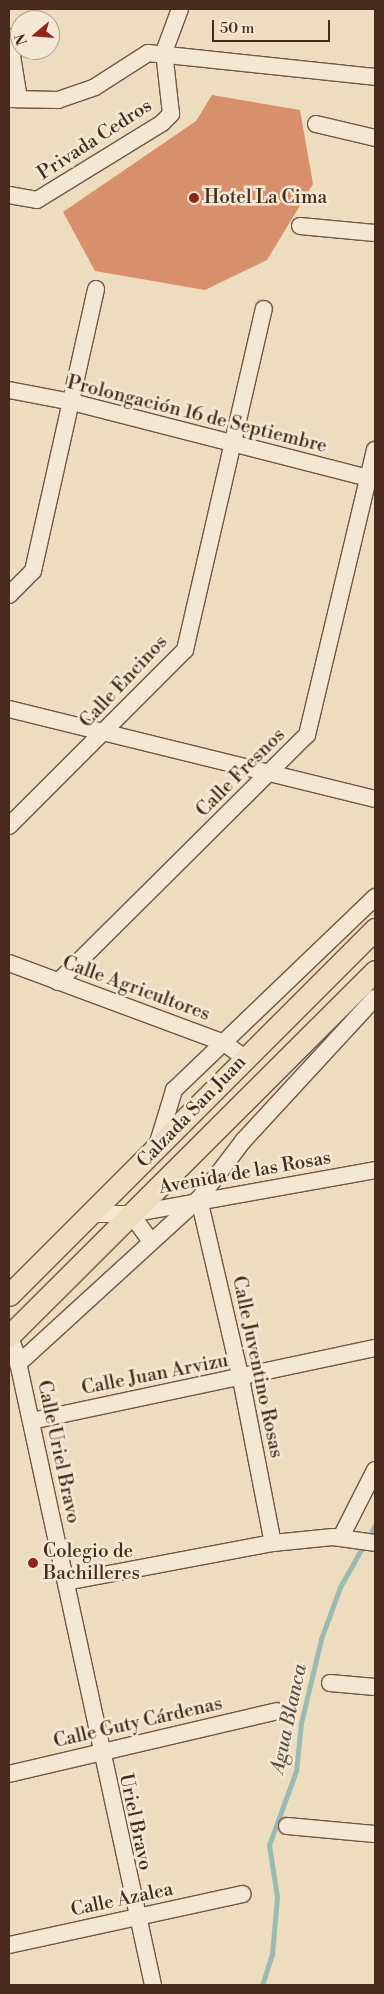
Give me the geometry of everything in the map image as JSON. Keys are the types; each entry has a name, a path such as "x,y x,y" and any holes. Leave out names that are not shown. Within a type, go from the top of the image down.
{"main road":[{"name":"Calzada San Juan","path":"9,1295 93,1214 245,1058 375,930"},
{"name":"Calzada San Juan","path":"9,1336 375,971"}],"street":[{"path":"164,52 180,9"},
{"path":"9,38 14,99 58,100 95,87 140,56 164,52 375,77"},
{"name":"Privada Cedros","path":"9,195 38,200 162,123 171,114 172,101 164,52"},
{"path":"316,124 375,138"},
{"path":"300,226 375,233"},
{"path":"9,595 34,571 96,289"},
{"name":"Calle Encinos","path":"9,826 105,733 185,650 264,309"},
{"name":"Prolongación 16 de Septiembre","path":"9,390 72,402 231,445 372,479"},
{"name":"Calle Fresnos","path":"58,982 307,735 372,479 375,450"},
{"path":"9,709 375,799"},
{"path":"156,1149 174,1090 375,897"},
{"name":"Calle Agricultores","path":"9,963 224,1043 245,1058"},
{"path":"18,1364 199,1199 243,1141 375,998"},
{"name":"Avenida de las Rosas","path":"93,1214 130,1214 199,1199 375,1170"},
{"name":"Calle Juventino Rosas","path":"199,1199 241,1379 273,1544"},
{"path":"130,1214 150,1242"},
{"name":"Calle Uriel Bravo","path":"9,1336 18,1364 31,1421 66,1582 100,1754"},
{"name":"Calle Juan Arvizu","path":"31,1421 241,1379 375,1348"},
{"path":"346,1539 375,1470"},
{"path":"66,1582 273,1544 346,1539 375,1543"},
{"path":"330,1683 375,1687"},
{"name":"Calle Guty Cárdenas","path":"9,1774 100,1754 277,1710"},
{"name":"Uriel Bravo","path":"100,1754 153,1985"},
{"path":"287,1826 375,1834"},
{"name":"Calle Azalea","path":"9,1945 243,1894"}],"building":[{"name":"Hotel La Cima","path":"212,95 300,110 313,184 267,260 205,290 95,271 63,212 196,121"}],"waterway":[{"name":"Agua Blanca","path":"262,1985 272,1954 277,1897 269,1845 296,1771 301,1723 321,1639 340,1587 375,1525"}],"place":[{"name":"Hotel La Cima","path":"194,198"},
{"name":"Colegio de Bachilleres","path":"33,1563"}]}
